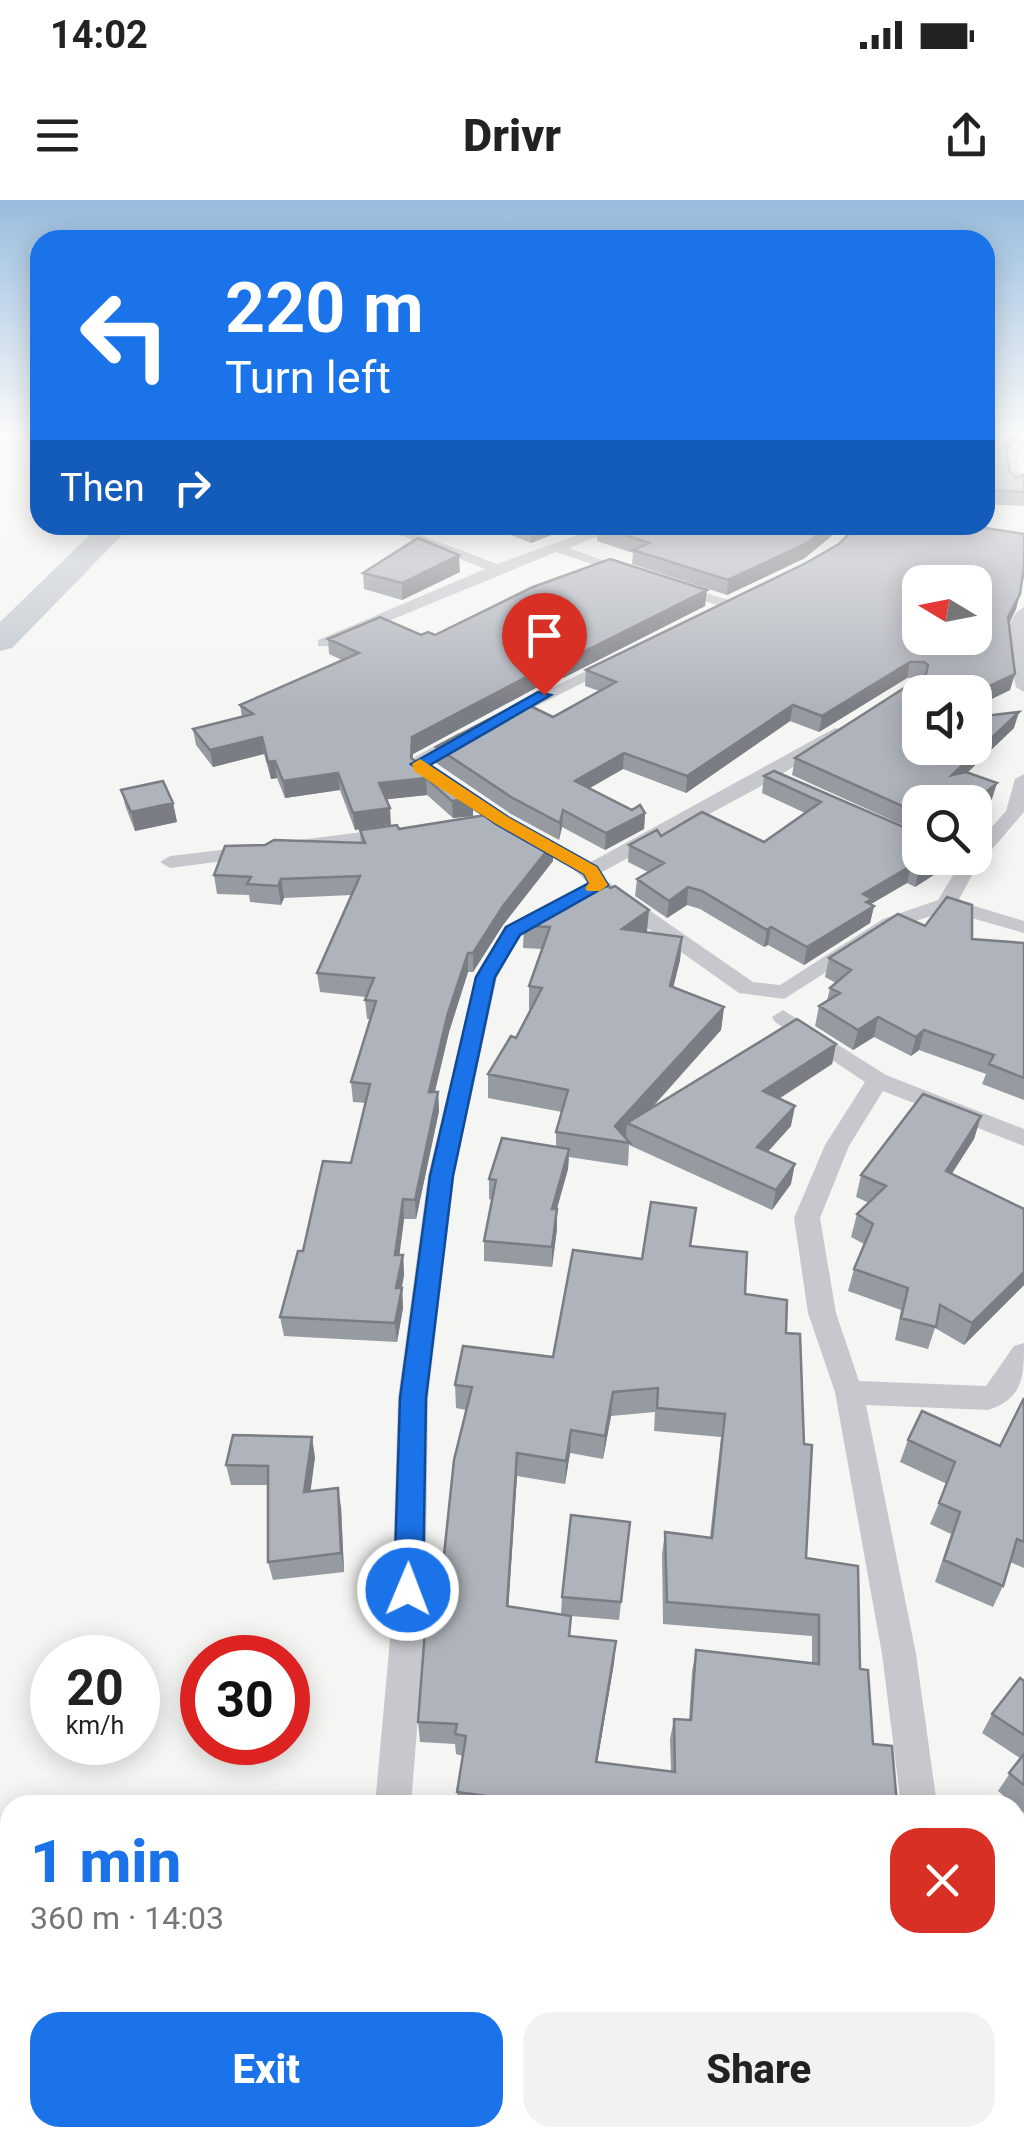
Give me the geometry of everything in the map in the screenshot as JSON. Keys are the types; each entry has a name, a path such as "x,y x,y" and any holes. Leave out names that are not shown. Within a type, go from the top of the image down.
{"street":[{"path":"408,535 497,569"},
{"path":"323,642 497,569 595,535"},
{"path":"559,550 735,601 695,621"},
{"path":"1024,612 1014,634 1024,687"},
{"path":"631,654 544,695 422,761 420,768 595,878 747,988 765,993 784,992 890,923 946,904 1024,927"},
{"path":"394,1795 408,1629 413,1398 441,1176 486,977 513,931 595,878 777,779 850,724"},
{"path":"992,835 1020,812 1024,779"},
{"path":"463,826 502,821"},
{"path":"170,862 424,830"},
{"path":"946,904 955,875"},
{"path":"783,1016 878,1080 1024,1138"},
{"path":"878,1080 836,1145 807,1218 822,1313 849,1392 899,1654 917,1795"},
{"path":"849,1392 988,1398 996,1394 1024,1354"}],"building":[{"path":"995,530 1024,534 1020,594 1008,617 1015,674 992,685 992,675 924,675 928,665 910,662 822,716 793,705 687,776 624,753 575,781 632,810 640,805 645,813 606,833 563,810 560,823 511,797 436,747 522,702 553,717 616,682 586,670 804,564 848,535 995,535"},
{"path":"625,535 817,535 728,580 633,550 649,543"},
{"path":"418,538 459,555 402,583 363,573"},
{"path":"610,559 707,590 563,662 559,660 412,737 411,758 473,798 452,801 426,778 379,783 390,808 353,813 338,773 283,781 275,761 268,762 262,737 210,750 193,729 253,714 240,705 359,653 328,639 380,617 421,635 435,635 533,587"},
{"path":"902,689 902,765 963,765 952,775 966,772 997,783 992,787 902,785 902,806 795,758"},
{"path":"1019,712 992,737 992,715"},
{"path":"774,771 902,826 902,871 863,894 872,899 866,902 874,906 807,947 771,927 767,930 702,891 688,887 669,901 637,879 664,863 629,845 657,830 661,836 702,812 764,842 821,802 764,776"},
{"path":"163,781 173,803 131,812 121,790"},
{"path":"498,813 553,843 503,906 473,953 468,953 448,1013 429,1092 438,1092 415,1200 403,1199 395,1255 403,1255 396,1288 402,1288 395,1323 280,1317 298,1251 303,1251 323,1161 351,1163 370,1084 351,1082 376,1001 365,1000 374,978 317,973 360,876 281,879 278,886 247,884 251,877 214,875 225,846 265,845 274,840 365,843 360,830 397,825 399,829"},
{"path":"594,880 611,888 615,886 649,910 622,929 682,937 670,986 724,1007 615,1126 630,1143 556,1132 568,1090 488,1074 511,1036 516,1038 542,988 529,986 550,927 524,926"},
{"path":"947,897 972,905 972,939 1024,943 1024,1078 989,1064 994,1055 924,1030 916,1037 878,1017 858,1030 819,1006 840,993 830,988 851,970 829,958 898,914 925,926"},
{"path":"797,1019 836,1044 763,1091 795,1106 757,1147 795,1164 776,1190 627,1123"},
{"path":"923,1094 981,1116 946,1171 1024,1209 1024,1272 972,1323 940,1305 936,1327 901,1318 908,1288 854,1269 873,1224 857,1214 886,1186 861,1175"},
{"path":"502,1138 569,1149 552,1209 557,1209 552,1247 484,1241 496,1180 489,1179"},
{"path":"651,1202 696,1208 690,1246 747,1252 745,1294 787,1300 786,1333 800,1334 804,1444 812,1445 806,1558 858,1566 860,1669 868,1670 873,1744 892,1746 896,1795 457,1792 466,1736 455,1734 457,1724 418,1722 428,1592 440,1593 454,1460 472,1387 455,1385 463,1346 553,1357 573,1250 642,1259","holes":["658,1388 657,1408 725,1414 712,1538 665,1532 667,1602 819,1615 819,1664 696,1650 691,1720 674,1719 675,1772 596,1762 616,1641 569,1636 571,1616 507,1606 517,1453 566,1461 571,1430 605,1436 613,1392"]},
{"path":"1024,1398 1024,1542 1017,1539 1003,1586 944,1560 960,1512 939,1503 955,1462 908,1440 922,1411 1000,1446"},
{"path":"233,1435 312,1437 304,1492 338,1488 341,1553 268,1562 268,1466 226,1465"},
{"path":"571,1515 630,1522 621,1602 562,1597"},
{"path":"1020,1678 1024,1681 1024,1735 992,1714"},
{"path":"1024,1754 1024,1785 1009,1773"}],"waterway":[{"path":"0,641 107,535"}],"slow traffic":[{"path":"420,764 420,768 502,821 591,870 599,885 594,888"}],"route":[{"path":"408,1590 413,1398 441,1176 486,977 513,931 599,885 591,870 502,821 419,764 544,695"}]}
